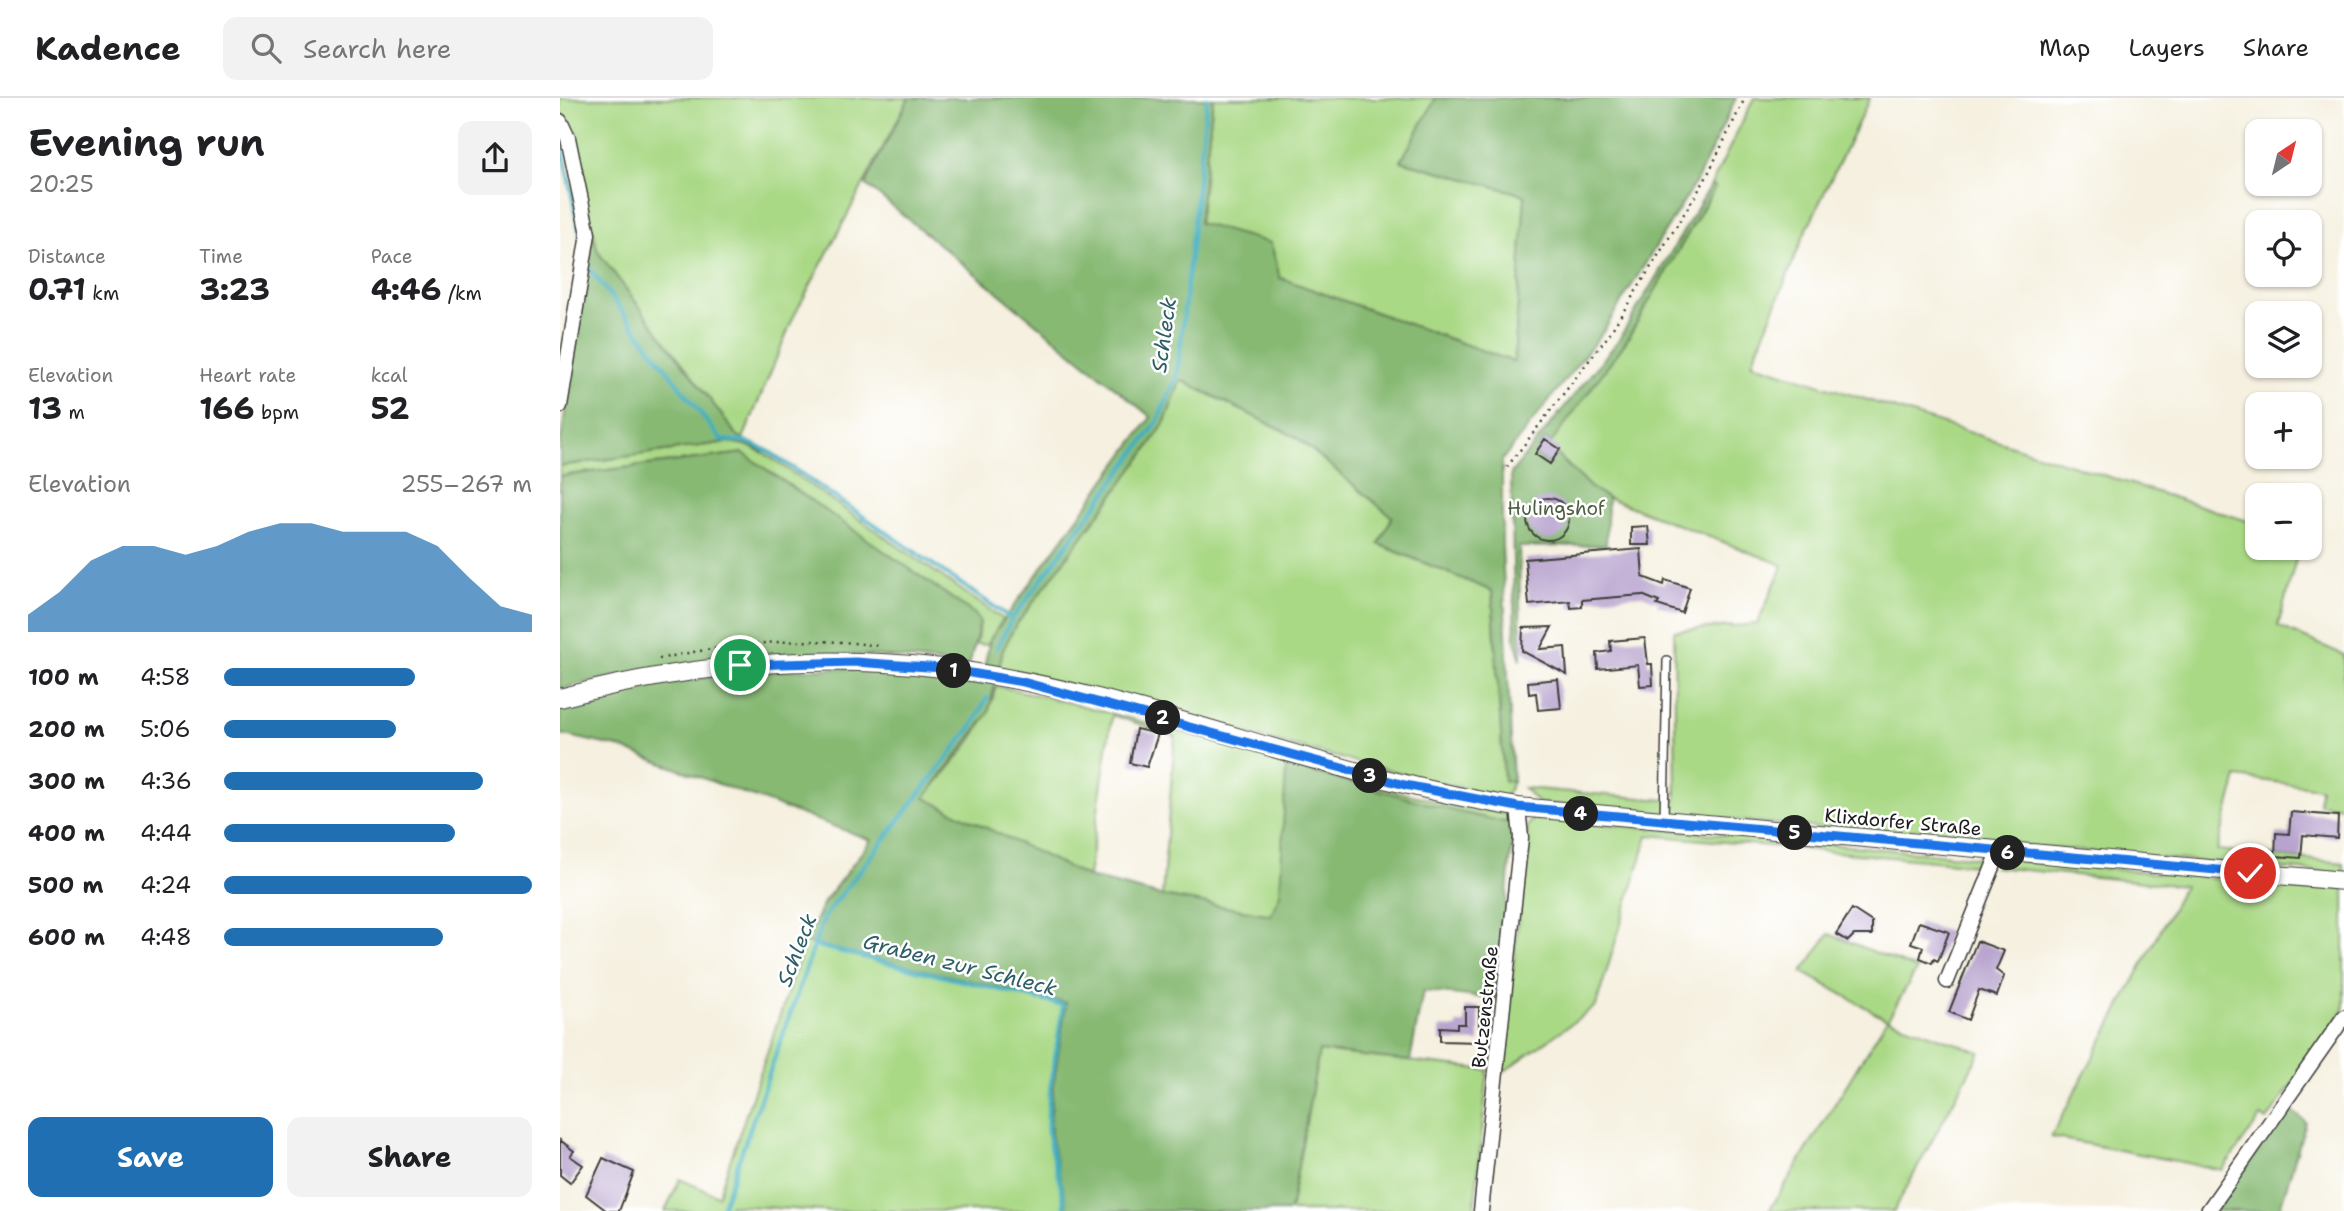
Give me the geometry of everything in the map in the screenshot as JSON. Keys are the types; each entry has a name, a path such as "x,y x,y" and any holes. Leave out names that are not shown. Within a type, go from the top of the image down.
{"street":[{"path":"560,121 568,138 588,234 560,406"},
{"name":"Klixdorfer Straße","path":"560,698 628,680 740,665 855,662 942,668 1023,682 1405,785 1518,807 2344,881"},
{"name":"Butzenstraße","path":"1481,1211 1521,838 1518,807"},
{"name":"Klixdorfer Straße","path":"1947,981 1999,852"},
{"path":"2208,1211 2344,1017"}],"lane":[{"path":"1664,821 1667,660"}],"path":[{"path":"1507,467 1608,336 1705,180 1745,98"}],"green space":[{"path":"560,98 909,98 793,318 743,439 736,434 598,252 571,138 560,112"},
{"path":"909,98 1213,98 1199,223 1271,243 1280,278 1514,362 1525,195 1401,161 1436,98 1736,98 1698,178 1603,332 1502,460 1502,547 1513,782 1504,781 1492,591 1379,544 1392,517 1296,437 1181,380 1164,424 1146,451 1014,628 1003,650 988,714 925,798 1088,877 1162,896 1271,915 1280,893 1286,765 1459,812 1514,824 1496,999 1423,991 1410,1061 1319,1051 1290,1211 1067,1211 1052,1142 1051,1118 1066,1003 805,942 824,902 871,840 618,747 560,734 560,704 637,688 713,677 791,670 869,669 981,683 990,639 1151,417 865,184"},
{"path":"1213,98 1436,98 1401,161 1525,195 1514,362 1280,278 1199,223"},
{"path":"1754,98 1870,98 1803,237 1752,363 2245,520 2245,560 2296,560 2278,626 2344,655 2344,807 2319,804 2320,788 2237,777 2217,850 2344,863 2344,874 1538,803 1524,788 1676,801 1674,631 1757,624 1783,565 1608,498 1590,487 1557,454 1550,464 1535,454 1545,439 1551,442 1625,343 1715,187 1711,185"},
{"name":"Hulingshof","path":"1711,185 1715,187 1625,343 1551,443 1545,439 1535,454 1549,464 1556,454 1590,487 1608,498 1606,545 1519,547 1521,660 1515,640 1511,473 1618,341"},
{"path":"591,230 598,252 736,434 764,453 746,445 728,442 560,466 560,447"},
{"path":"1180,380 1296,437 1393,517 1380,545 1492,591 1504,780 1513,782 1504,799 998,672 1004,645 1014,628 1164,424"},
{"path":"728,442 746,445 764,453 1003,619 987,645 976,644 980,623 743,453 560,476 560,466"},
{"path":"743,453 976,615 980,623 969,666 871,656 744,658 670,666 560,689 560,476"},
{"path":"996,686 1061,700 1382,788 1511,815 1514,824 1459,812 1280,894 1272,915 1162,896 1175,736 1112,715 1088,877 924,798 977,732"},
{"path":"1534,818 1983,858 1988,866 1648,835 1596,1006 1502,1073 1528,825"},
{"path":"2008,860 2344,889 2344,1010 2267,1120 2261,1117 2222,1170 2051,1137 2184,886 1995,867"},
{"path":"1829,934 1917,969 1888,1019 1980,1052 1894,1211 1769,1211 1887,1019 1802,972"},
{"path":"805,942 1066,1003 1051,1118 1052,1142 1067,1211 822,1211 730,1205 728,1211 665,1211 680,1179 718,1196"},
{"path":"1318,1051 1488,1070 1474,1211 1290,1211"},
{"path":"2288,1108 2306,1122 2279,1211 2213,1211"}],"building":[{"path":"1545,439 1560,449 1550,464 1535,454"},
{"path":"1548,498 1563,504 1569,519 1563,534 1548,540 1533,534 1527,519 1533,504"},
{"path":"1648,526 1650,545 1631,545 1631,527"},
{"path":"1641,549 1643,577 1664,585 1665,580 1690,588 1682,613 1657,605 1659,602 1642,595 1582,600 1582,607 1571,608 1570,601 1529,605 1525,559"},
{"path":"1552,627 1540,649 1565,647 1567,675 1522,651 1523,628"},
{"path":"1645,638 1648,664 1652,664 1653,685 1640,686 1638,665 1598,669 1597,653 1611,651 1610,641"},
{"path":"1558,679 1561,708 1538,710 1536,693 1529,694 1528,682"},
{"path":"1136,729 1158,734 1147,767 1130,763"},
{"path":"2291,812 2338,816 2337,838 2303,835 2301,858 2275,856 2276,833 2289,834"},
{"path":"1852,909 1872,922 1872,935 1854,935 1848,941 1836,934"},
{"path":"1919,922 1949,932 1938,961 1934,959 1932,963 1920,958 1923,947 1911,943"},
{"path":"1977,941 2004,951 1996,970 2004,976 1997,996 1979,990 1968,1020 1949,1012"},
{"path":"1465,1007 1479,1007 1479,1042 1440,1041 1440,1027 1457,1028 1457,1024 1465,1024"},
{"path":"560,1140 574,1151 570,1156 583,1165 570,1183 560,1175"},
{"path":"603,1158 634,1172 619,1211 607,1211 586,1195"}],"waterway":[{"name":"Schleck","path":"997,648 1012,619 1157,423 1177,376 1207,98"},
{"path":"560,138 581,238"},
{"path":"589,268 721,440 745,441 768,451 1012,619"},
{"name":"Schleck","path":"721,1211 824,917 973,725 987,698"},
{"name":"Graben zur Schleck","path":"813,945 1063,1005 1051,1086 1048,1131 1065,1211"}],"route":[{"path":"740,665 855,662 942,668 1023,682 1467,800 1607,817 2250,873"}]}
